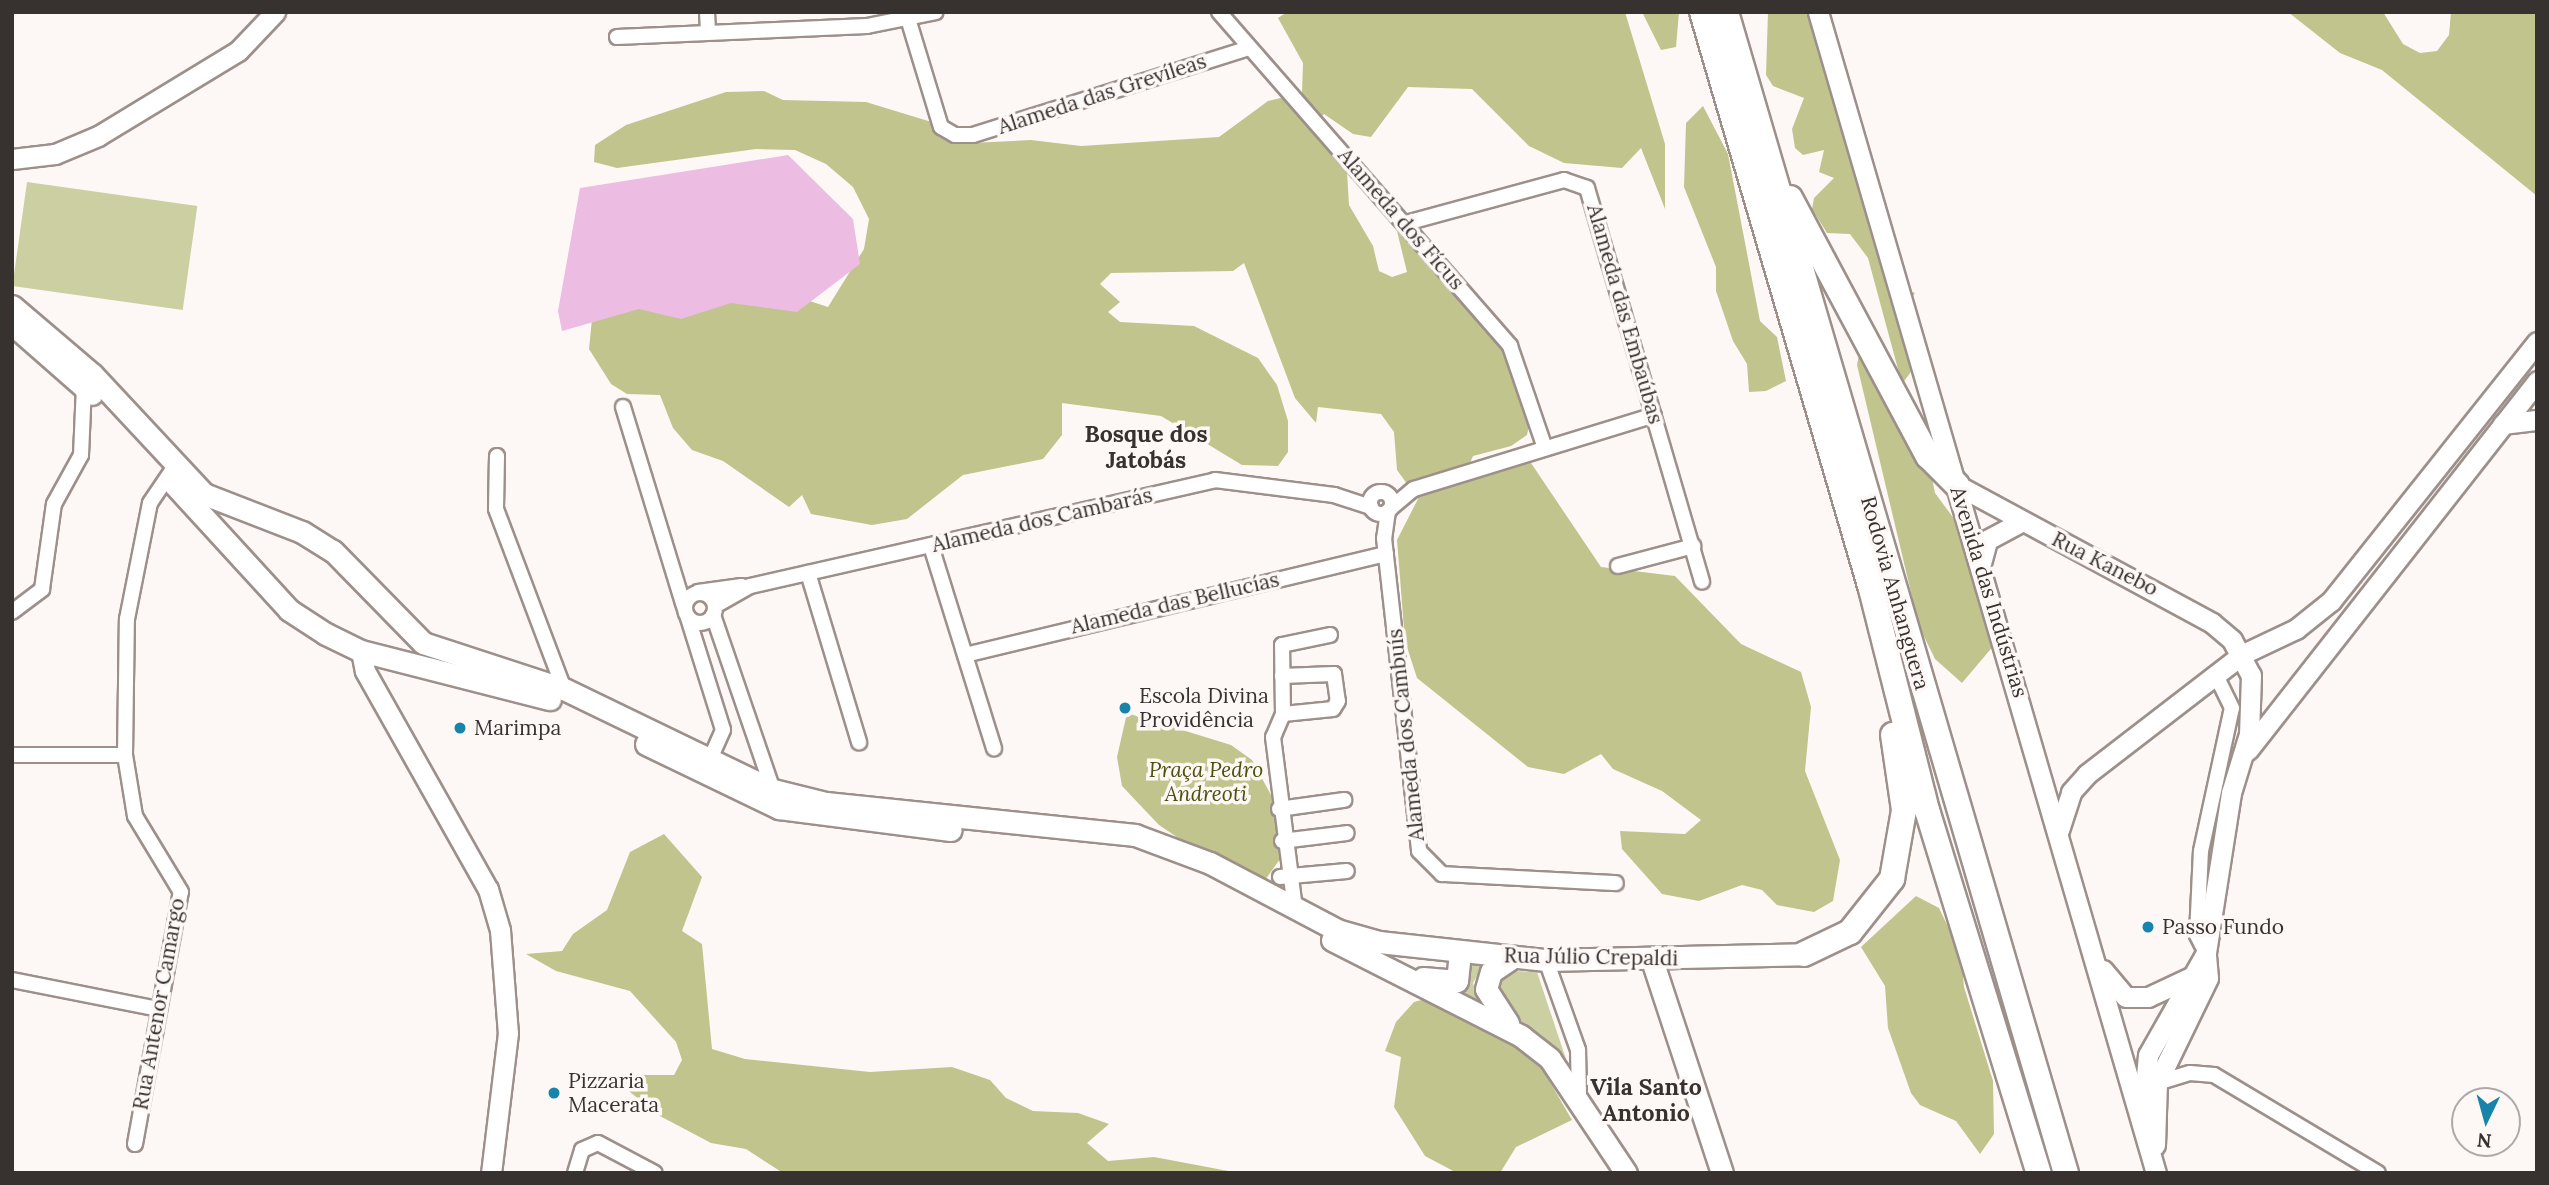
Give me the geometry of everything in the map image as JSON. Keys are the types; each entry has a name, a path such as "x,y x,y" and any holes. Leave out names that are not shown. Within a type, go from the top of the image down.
{"highway":[{"name":"Rodovia Anhanguera","path":"1702,12 1871,589 1927,810 2039,1173"},
{"name":"Rodovia Anhanguera","path":"1726,12 2066,1173"},
{"path":"1776,186 1797,204 1928,456 1957,485"},
{"path":"1804,954 1850,932 1867,916 1899,855 1902,793 1871,589"}],"main road":[{"path":"12,159 55,154 98,136 238,51 275,12"},
{"name":"Avenida das Indústrias","path":"1818,12 2059,830 2155,1168"},
{"path":"12,306 93,375 213,526 289,610 361,651 540,694 779,808 1130,848 1200,874 1521,1036"},
{"path":"12,324 84,386 170,471"},
{"path":"2059,830 2079,781 2218,679 2243,654 2296,629 2331,601 2537,342"},
{"path":"2244,755 2537,381"},
{"path":"2503,424 2537,420"},
{"path":"2446,457 2466,472"},
{"name":"Rua Júlio Crepaldi","path":"170,471 228,507 302,531 333,551 429,646 564,689 773,790 826,803 1135,835 1280,878 1295,908 1379,942 1546,960 1652,960 1804,954"},
{"name":"Rua Kanebo","path":"1957,485 2146,584 2212,623 2243,654"},
{"path":"213,526 228,507"},
{"path":"1980,568 1987,540 2022,521"},
{"path":"361,651 365,671 488,889 500,930 508,1033 491,1173"},
{"path":"2143,1126 2143,1077 2178,1017 2208,978 2206,953 2231,793 2244,755 2252,694 2243,654"},
{"path":"1359,954 1449,985 1462,975 1460,951"},
{"path":"2155,1168 2157,1083 2171,1051 2178,1017 2193,976 2206,953"},
{"path":"2095,954 2110,983 2126,998 2160,993 2193,976"},
{"path":"1512,958 1490,972 1486,989 1491,1005 1579,1095 1626,1173"},
{"path":"1652,960 1722,1173"}],"street":[{"path":"707,12 708,32"},
{"path":"617,37 708,32 936,12"},
{"name":"Alameda dos Fícus","path":"1219,12 1406,223 1510,346 1545,448"},
{"name":"Alameda das Grevíleas","path":"908,16 941,127 955,135 973,135 1249,47"},
{"name":"Alameda das Embaúbas","path":"1406,223 1564,180 1587,188 1702,582"},
{"path":"12,612 42,589 54,504 81,455 84,386"},
{"path":"623,407 723,730 710,759"},
{"name":"Alameda dos Cambarás","path":"696,593 750,586 1215,480 1334,495 1381,504 1414,489 1654,415"},
{"path":"497,456 496,509 564,689"},
{"name":"Rua Antenor Camargo","path":"135,1144 181,892 135,816 125,755 127,619 150,503 170,471"},
{"name":"Alameda dos Cambuís","path":"1381,504 1419,851 1428,865 1463,877 1616,883"},
{"path":"932,546 994,748"},
{"path":"1618,566 1693,547"},
{"name":"Alameda das Bellucías","path":"965,655 1386,554"},
{"path":"673,568 714,611 773,790"},
{"path":"808,573 859,742"},
{"name":"Alameda dos Cambarás","path":"714,611 750,586"},
{"path":"686,612 696,593"},
{"path":"686,612 704,623 714,611"},
{"path":"1329,635 1282,645 1283,714 1273,737 1282,841 1280,878 1347,871"},
{"path":"1282,676 1334,674 1338,701 1333,709 1283,714"},
{"path":"709,686 734,678"},
{"path":"2206,953 2197,935 2201,850 2232,708 2218,679"},
{"path":"12,755 125,755"},
{"path":"1279,808 1344,800"},
{"path":"1282,841 1347,833"},
{"path":"1546,960 1578,1050 1579,1095"},
{"path":"12,980 159,1009"},
{"path":"2171,1051 2190,1073"},
{"path":"2157,1083 2190,1073 2214,1074 2378,1173"},
{"path":"575,1171 582,1150 598,1143 654,1173"}],"green space":[{"path":"1287,12 1625,12 1665,144 1665,209 1641,148 1622,168 1564,163 1529,146 1472,89 1408,87 1371,137 1353,134 1324,114 1319,118 1347,172 1349,205 1373,246 1379,271 1392,277 1407,272 1395,223 1505,343 1532,412 1527,435 1511,446 1473,456 1467,470 1531,463 1601,567 1675,576 1741,644 1801,672 1811,707 1805,771 1840,860 1833,901 1814,912 1777,905 1762,890 1742,885 1699,901 1662,894 1622,849 1620,831 1685,834 1701,820 1662,791 1613,769 1601,754 1564,774 1528,767 1417,678 1405,641 1397,540 1418,499 1397,470 1394,432 1381,414 1318,407 1316,423 1295,398 1244,263 1233,271 1111,273 1100,284 1120,302 1108,312 1120,322 1194,326 1258,358 1277,385 1288,421 1288,452 1278,466 1242,465 1161,416 1062,403 1062,435 1043,459 963,475 907,519 872,525 811,514 802,495 789,507 723,461 692,450 673,428 660,395 627,394 611,384 589,349 592,319 609,306 767,287 828,307 864,249 869,219 853,187 826,164 795,150 756,149 617,168 594,162 595,145 626,125 726,92 764,91 783,100 866,102 938,124 971,143 1031,140 1081,146 1219,137 1268,101 1302,93 1303,63 1278,18"},
{"path":"1642,12 1679,12 1676,47 1661,50"},
{"path":"1768,12 1817,12 1900,287 1915,293 1906,307 1913,369 1902,384 1868,258 1850,234 1827,233 1812,209 1814,198 1834,178 1819,172 1824,150 1803,155 1795,148 1792,129 1804,98 1773,86 1766,75"},
{"path":"2288,12 2383,12 2403,44 2420,53 2437,51 2449,35 2451,12 2537,12 2537,196 2382,70 2340,53"},
{"path":"1703,106 1728,154 1760,321 1777,337 1786,381 1766,391 1749,392 1747,364 1733,341 1716,291 1716,267 1684,187 1686,123"},
{"path":"27,182 197,206 183,310 12,286"},
{"path":"1860,349 1931,473 1935,493 1969,539 1995,644 1962,683 1935,659 1919,626 1857,365"},
{"name":"Praça Pedro Andreoti","path":"1127,713 1231,745 1252,760 1277,806 1283,855 1257,891 1159,825 1122,786 1117,757"},
{"path":"664,834 702,877 682,931 702,944 712,1049 745,1059 870,1072 952,1067 990,1080 1006,1098 1033,1111 1078,1113 1109,1124 1087,1143 1108,1161 1154,1157 1239,1173 783,1173 746,1149 711,1143 660,1116 625,1088 623,1075 674,1075 682,1060 676,1042 630,991 556,971 526,954 562,951 573,934 607,910 630,852"},
{"path":"1916,896 1939,908 1961,954 1964,987 1993,1081 1994,1134 1980,1154 1956,1121 1920,1105 1911,1093 1888,1028 1885,986 1861,947"},
{"path":"1465,964 1483,966 1473,983 1481,1012 1446,993"},
{"path":"1513,971 1537,972 1566,1059 1494,1002 1499,976"},
{"path":"1429,998 1481,1019 1543,1070 1572,1120 1516,1147 1500,1173 1457,1173 1425,1156 1394,1107 1401,1057 1385,1051 1396,1022 1414,1002"}],"shaded area":[{"path":"788,155 853,219 860,264 797,312 731,303 681,319 639,309 562,331 558,311 580,188"}],"place":[{"name":"Escola Divina Providência","path":"1125,708"},
{"name":"Marimpa","path":"460,728"},
{"name":"Passo Fundo","path":"2148,927"},
{"name":"Pizzaria Macerata","path":"554,1093"}],"district":[{"name":"Bosque dos Jatobás","path":"1146,447"},
{"name":"Vila Santo Antonio","path":"1646,1100"}]}
